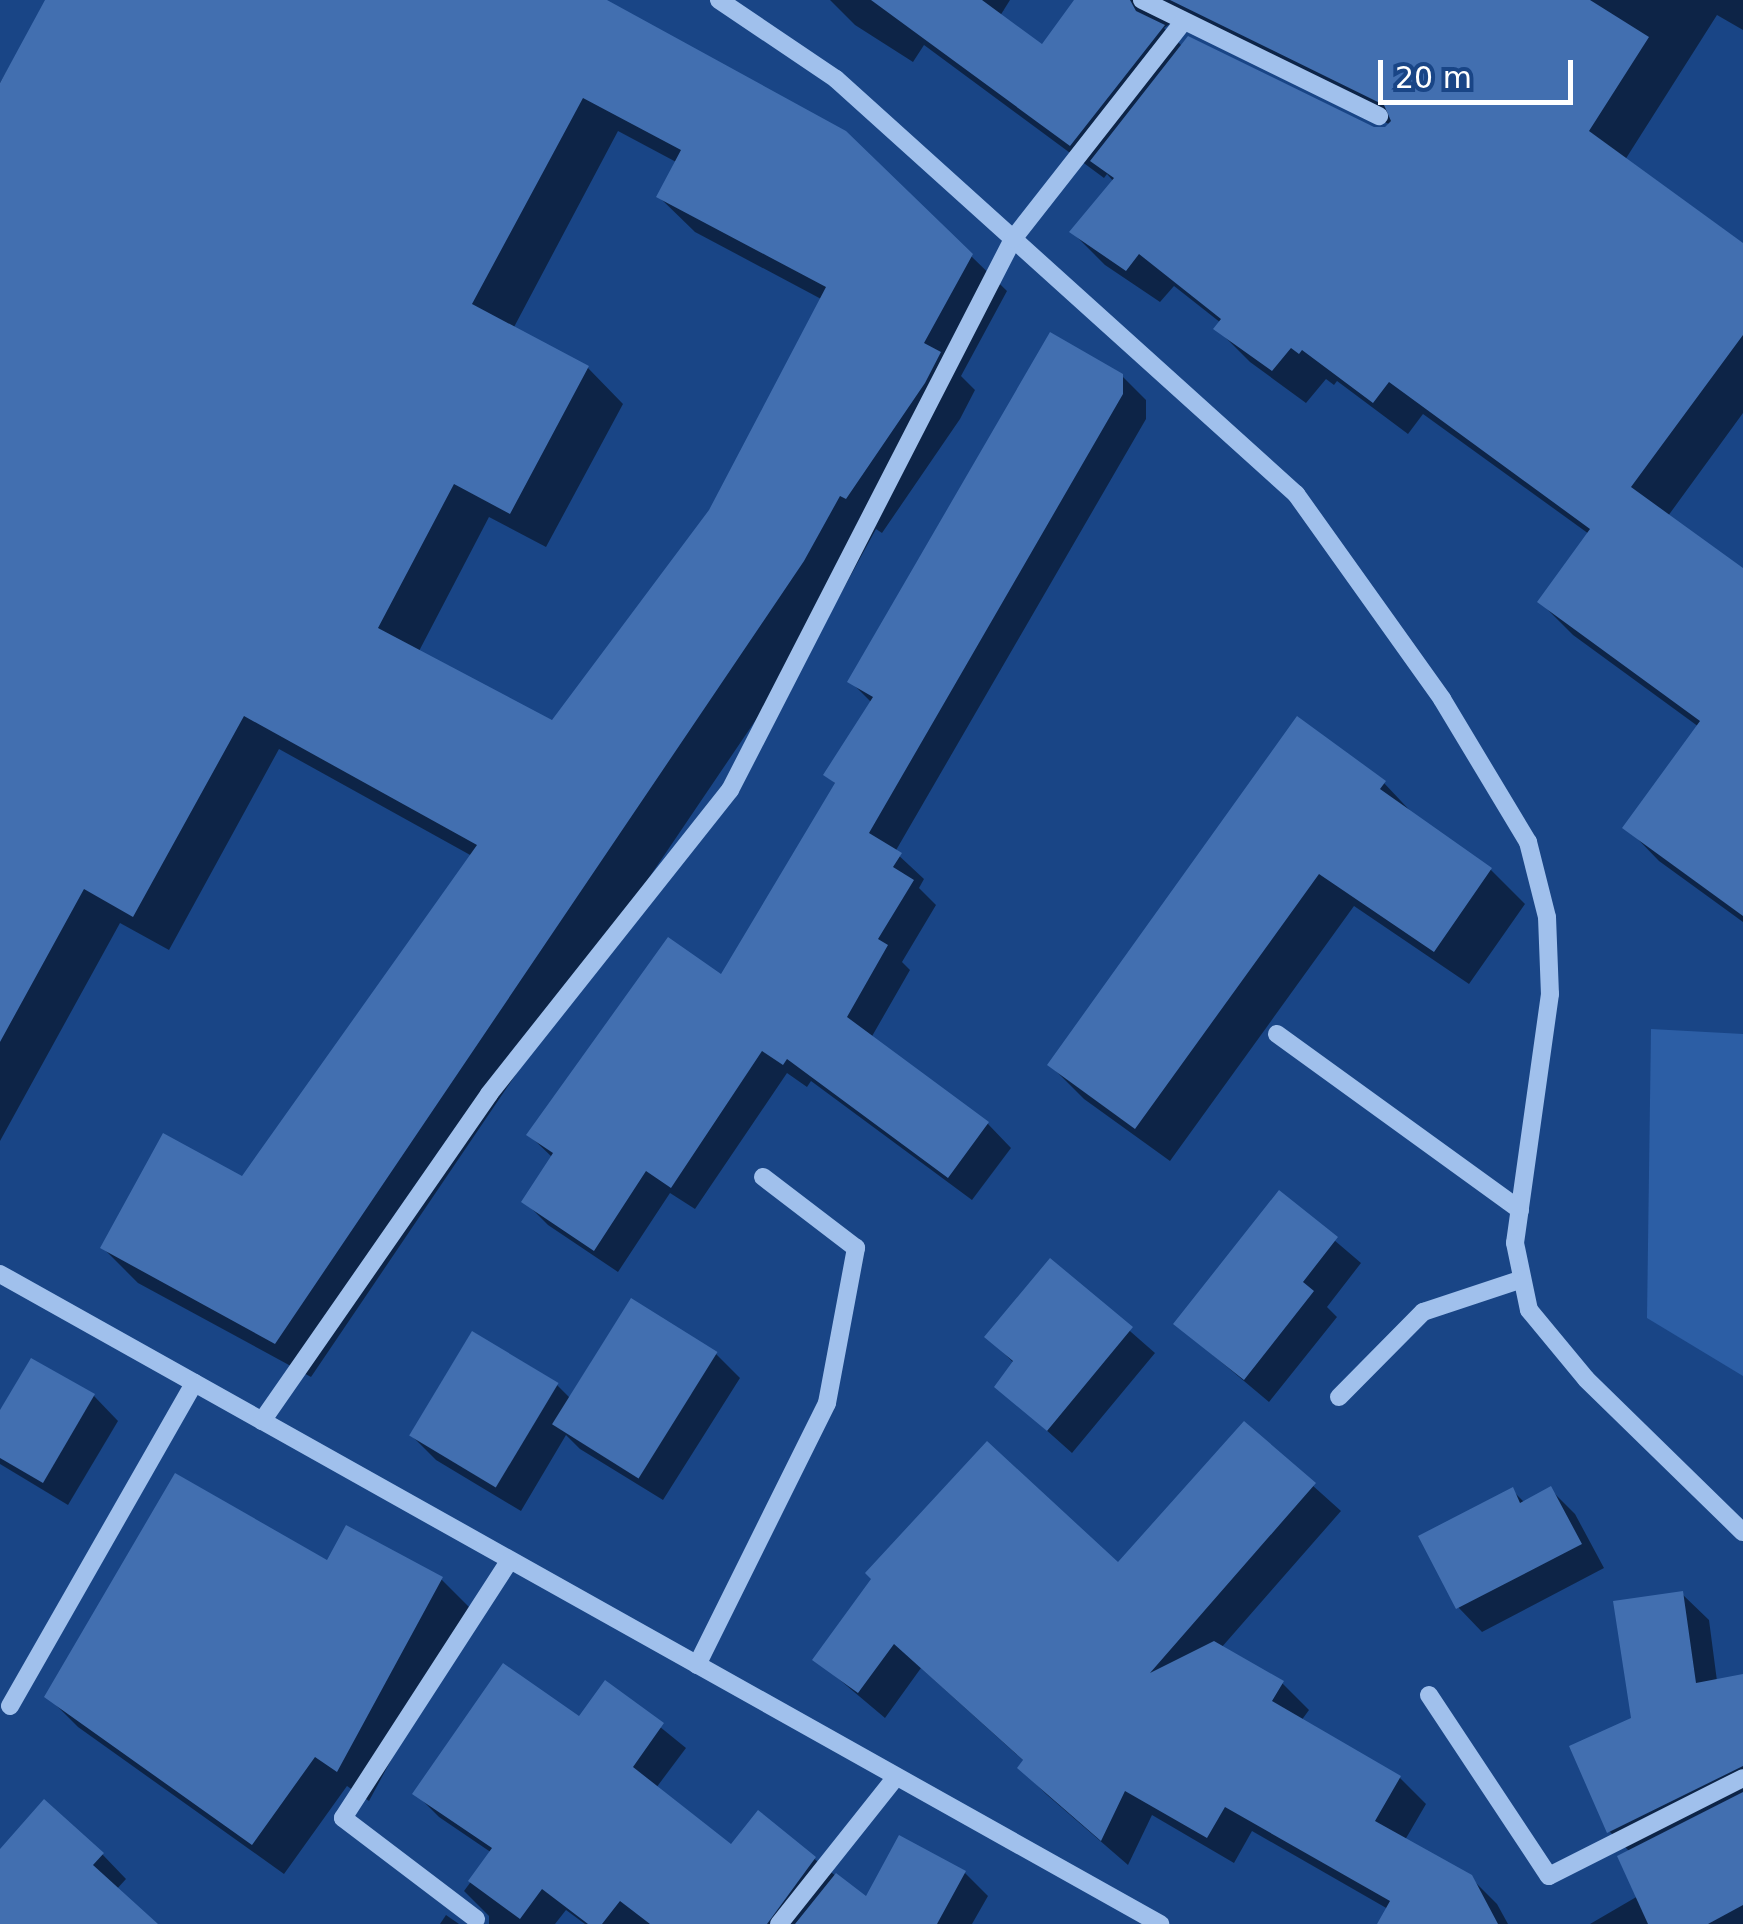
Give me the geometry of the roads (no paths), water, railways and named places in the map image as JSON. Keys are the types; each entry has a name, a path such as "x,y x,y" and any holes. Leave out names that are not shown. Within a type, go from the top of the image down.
{"street":[{"path":"719,0 836,80 1296,494 1442,699 1528,842 1547,918 1550,994 1515,1243 1529,1310 1586,1380 1743,1532"},
{"path":"1142,0 1379,116"},
{"path":"262,1421 489,1094 730,790 1013,239 1183,22"},
{"path":"1277,1034 1520,1210"},
{"path":"697,1665 827,1403 856,1248 763,1177"},
{"path":"0,1274 1160,1924"},
{"path":"1339,1397 1422,1312 1522,1279"},
{"path":"10,1706 194,1383"},
{"path":"476,1919 342,1818 510,1560"},
{"path":"1429,1695 1549,1876 1743,1778"},
{"path":"780,1924 896,1777"}]}
